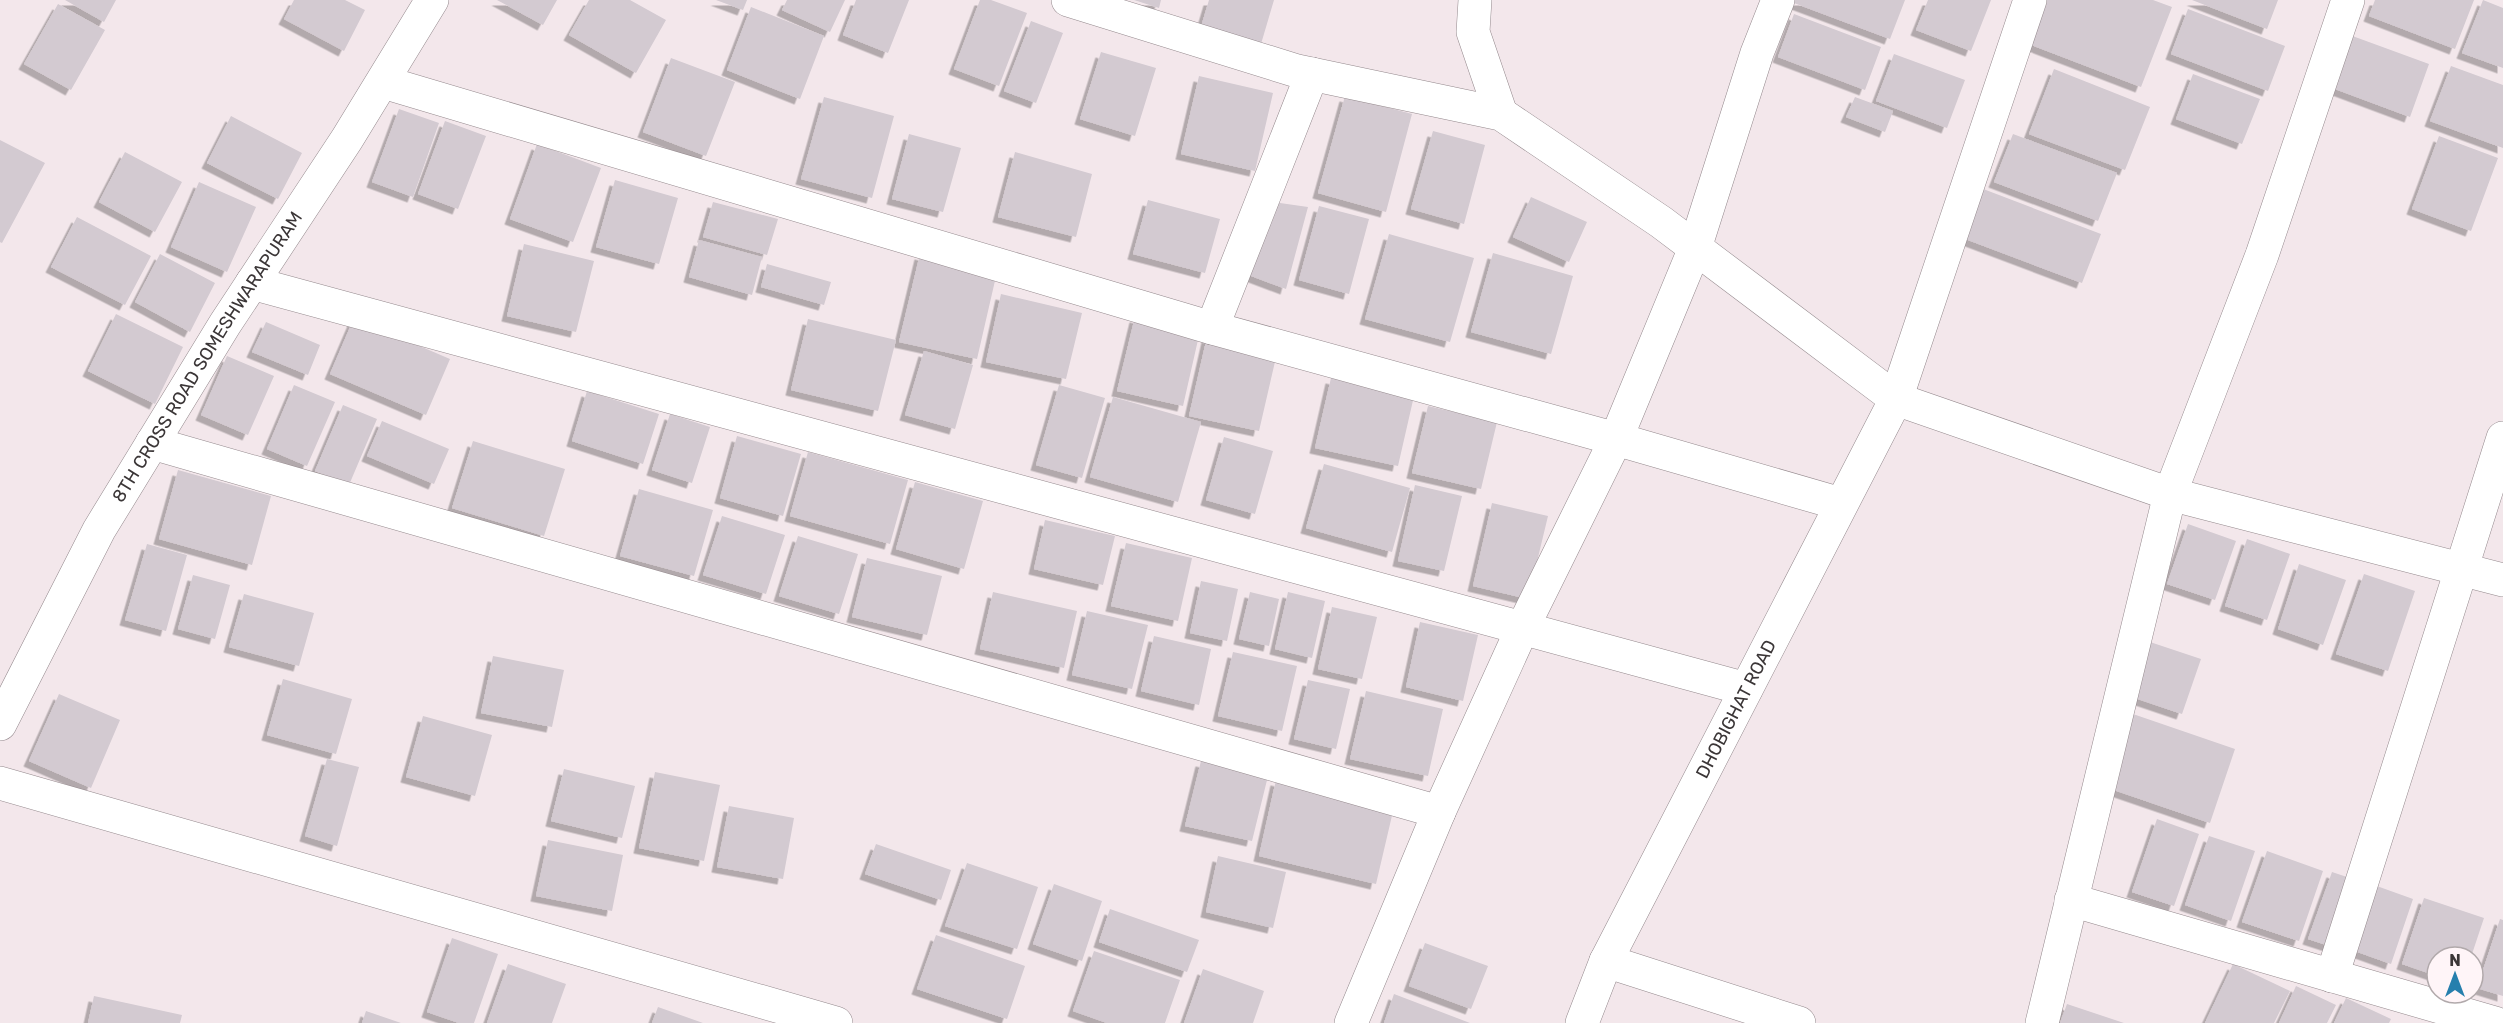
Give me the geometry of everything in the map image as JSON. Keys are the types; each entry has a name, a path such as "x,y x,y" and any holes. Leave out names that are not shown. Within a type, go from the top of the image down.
{"street":[{"name":"8TH CROSS ROAD SOMESHWARAPURAM","path":"0,724 99,530 252,283 383,82 432,0"},
{"path":"1068,0 1312,74 1502,114 1695,248 1896,399 2170,494 2503,580"},
{"path":"1475,0 1473,32 1502,114"},
{"path":"1351,1023 1438,812 1522,629 1616,439 1695,248 1757,53 1778,0"},
{"name":"DHOBIGHAT ROAD","path":"1582,1023 1606,961 1896,399 2030,0"},
{"path":"2042,1023 2170,494 2262,255 2348,0"},
{"path":"1212,328 1312,74"},
{"path":"383,82 1212,328 1616,439 1841,504"},
{"path":"252,283 1746,689"},
{"path":"2332,976 2503,438"},
{"path":"152,443 1438,812"},
{"path":"0,783 836,1023"},
{"path":"2071,900 2495,1023"},
{"path":"1606,961 1799,1023"}],"building":[{"path":"65,0 116,0 104,22"},
{"path":"294,0 345,0 365,10 344,51 284,19"},
{"path":"497,0 557,0 543,25"},
{"path":"589,0 630,0 666,20 636,73 569,35"},
{"path":"716,0 747,0 743,10"},
{"path":"787,0 845,0 830,32 782,10"},
{"path":"856,0 909,0 888,53 843,35"},
{"path":"980,0 991,0 1027,13 999,86 954,69"},
{"path":"1134,0 1161,0 1159,8"},
{"path":"1209,0 1274,0 1261,44 1201,27"},
{"path":"1786,0 1905,0 1890,39"},
{"path":"1928,0 1991,0 1971,51 1916,30"},
{"path":"2045,0 2153,0 2172,7 2141,87 2029,44"},
{"path":"2192,0 2278,0 2267,29"},
{"path":"2375,0 2474,0 2455,49 2369,16"},
{"path":"2483,0 2503,8 2503,68 2462,53"},
{"path":"58,4 105,30 71,90 24,64"},
{"path":"751,7 824,36 800,99 727,70"},
{"path":"2188,9 2285,46 2268,91 2171,54"},
{"path":"1794,14 1881,47 1865,90 1778,57"},
{"path":"1031,21 1063,33 1036,103 1004,91"},
{"path":"2347,34 2429,64 2410,117 2327,86"},
{"path":"1101,52 1156,68 1135,136 1080,119"},
{"path":"1894,54 1965,80 1947,128 1876,101"},
{"path":"671,58 735,82 706,156 643,132"},
{"path":"2451,66 2503,85 2503,148 2430,121"},
{"path":"2054,69 2150,107 2125,170 2029,134"},
{"path":"2193,74 2260,99 2242,144 2176,119"},
{"path":"1199,76 1273,93 1255,171 1181,154"},
{"path":"1345,96 1412,114 1386,212 1318,193"},
{"path":"824,97 894,116 872,198 801,179"},
{"path":"1855,97 1893,111 1885,132 1846,117"},
{"path":"399,109 439,123 413,197 372,182"},
{"path":"231,116 302,153 278,199 207,163"},
{"path":"445,121 486,136 458,209 418,194"},
{"path":"1433,131 1485,145 1464,224 1411,209"},
{"path":"909,134 961,148 943,212 892,199"},
{"path":"2013,134 2117,173 2098,221 1994,182"},
{"path":"2439,136 2498,158 2471,231 2412,209"},
{"path":"0,140 45,163 2,243 0,242"},
{"path":"537,144 601,168 573,242 510,219"},
{"path":"125,152 182,182 155,232 99,202"},
{"path":"1015,152 1092,174 1076,237 998,217"},
{"path":"615,180 678,198 659,264 596,247"},
{"path":"199,182 256,207 227,272 171,247"},
{"path":"1978,187 2101,234 2082,283 1960,237"},
{"path":"1531,197 1587,222 1569,262 1513,237"},
{"path":"1148,200 1220,219 1205,273 1133,254"},
{"path":"713,202 778,219 767,255 703,237"},
{"path":"1273,202 1308,207 1286,289 1246,274"},
{"path":"1319,206 1369,219 1349,294 1299,280"},
{"path":"77,217 151,256 125,305 51,267"},
{"path":"1389,234 1474,258 1450,342 1365,319"},
{"path":"699,240 762,257 752,295 689,277"},
{"path":"524,244 594,261 576,332 507,316"},
{"path":"1493,253 1573,276 1551,354 1471,332"},
{"path":"160,254 215,283 190,332 135,302"},
{"path":"920,254 997,272 977,359 899,342"},
{"path":"767,264 831,282 824,305 761,287"},
{"path":"1001,294 1082,313 1066,379 986,362"},
{"path":"116,314 183,347 155,404 88,371"},
{"path":"1135,317 1200,331 1183,406 1117,391"},
{"path":"354,318 450,359 426,415 330,374"},
{"path":"808,319 896,340 878,411 791,390"},
{"path":"266,322 320,345 308,375 252,352"},
{"path":"1207,337 1277,353 1259,431 1189,416"},
{"path":"924,351 973,365 955,429 905,415"},
{"path":"227,356 274,376 248,435 201,415"},
{"path":"1331,378 1414,396 1398,466 1315,448"},
{"path":"294,385 335,402 307,466 267,449"},
{"path":"1059,385 1105,398 1082,478 1036,465"},
{"path":"587,391 659,414 643,464 572,441"},
{"path":"1113,397 1201,422 1178,502 1090,477"},
{"path":"343,405 377,419 349,485 315,471"},
{"path":"1428,406 1497,422 1481,489 1412,473"},
{"path":"670,414 710,427 692,483 652,470"},
{"path":"382,421 449,449 434,484 367,456"},
{"path":"737,436 801,454 783,516 720,498"},
{"path":"1224,437 1273,451 1255,514 1206,500"},
{"path":"473,441 565,469 544,536 452,508"},
{"path":"808,452 908,480 890,544 790,516"},
{"path":"1324,464 1410,488 1392,552 1306,528"},
{"path":"178,470 271,496 252,565 159,539"},
{"path":"915,482 983,501 964,569 896,549"},
{"path":"1415,485 1462,496 1444,571 1398,561"},
{"path":"639,489 713,510 694,576 620,556"},
{"path":"1492,503 1548,516 1528,599 1473,586"},
{"path":"722,516 785,535 766,594 703,575"},
{"path":"1045,520 1115,536 1103,585 1034,569"},
{"path":"2188,524 2236,541 2215,600 2167,584"},
{"path":"798,536 858,554 839,614 779,596"},
{"path":"2247,539 2290,554 2267,620 2225,606"},
{"path":"1126,543 1192,558 1178,621 1111,606"},
{"path":"147,544 187,555 166,631 125,620"},
{"path":"867,558 942,576 927,635 852,617"},
{"path":"2299,564 2346,580 2323,645 2278,629"},
{"path":"2364,574 2415,591 2388,671 2336,654"},
{"path":"193,575 230,585 215,639 178,629"},
{"path":"1201,581 1238,589 1227,641 1190,633"},
{"path":"993,592 1077,611 1064,668 980,649"},
{"path":"1250,592 1279,599 1269,646 1239,639"},
{"path":"1288,592 1325,601 1312,658 1275,649"},
{"path":"244,594 314,613 299,666 229,647"},
{"path":"1332,607 1377,617 1362,679 1318,669"},
{"path":"1087,611 1148,625 1132,689 1072,675"},
{"path":"1420,622 1478,635 1463,701 1406,687"},
{"path":"1154,636 1211,649 1199,705 1141,691"},
{"path":"2144,640 2201,659 2182,714 2126,695"},
{"path":"1233,652 1297,666 1282,731 1218,716"},
{"path":"493,656 564,670 552,727 481,713"},
{"path":"283,679 352,699 336,754 267,735"},
{"path":"1308,680 1350,689 1336,749 1294,739"},
{"path":"1366,691 1443,709 1428,776 1350,759"},
{"path":"59,694 120,720 91,788 29,761"},
{"path":"2133,714 2235,749 2210,823 2108,788"},
{"path":"423,716 492,735 475,796 406,777"},
{"path":"327,759 359,767 337,846 305,836"},
{"path":"1201,761 1268,776 1252,841 1185,826"},
{"path":"564,769 635,786 622,838 551,821"},
{"path":"655,772 720,785 704,861 639,848"},
{"path":"1276,780 1394,807 1376,884 1259,856"},
{"path":"729,806 794,818 783,879 717,867"},
{"path":"2157,819 2199,834 2174,906 2132,892"},
{"path":"2209,836 2255,851 2231,921 2185,905"},
{"path":"548,840 623,855 612,911 536,896"},
{"path":"876,844 951,870 941,900 865,874"},
{"path":"2267,851 2323,871 2299,941 2242,922"},
{"path":"1218,856 1286,872 1273,928 1206,912"},
{"path":"967,863 1038,887 1017,949 945,926"},
{"path":"2332,872 2368,884 2345,951 2308,939"},
{"path":"1054,884 1102,901 1082,961 1033,944"},
{"path":"2374,885 2413,899 2391,964 2352,950"},
{"path":"2424,898 2484,918 2475,945 2425,945 2425,972 2402,964"},
{"path":"1110,909 1199,940 1187,972 1099,942"},
{"path":"2500,919 2503,920 2503,996 2485,990 2485,964"},
{"path":"936,935 1025,966 1007,1019 917,989"},
{"path":"452,938 498,954 474,1023 459,1023 427,1012"},
{"path":"1425,943 1488,966 1471,1009 1409,986"},
{"path":"1094,951 1180,980 1165,1023 1107,1023 1073,1011"},
{"path":"508,964 566,984 552,1023 487,1023"},
{"path":"2233,964 2290,991 2274,1023 2205,1023"},
{"path":"1203,969 1264,991 1253,1023 1184,1023"},
{"path":"2296,986 2336,1005 2327,1023 2279,1023"},
{"path":"1394,994 1470,1023 1384,1023"},
{"path":"94,996 182,1015 180,1023 88,1023"},
{"path":"2346,998 2391,1019 2389,1023 2334,1023"},
{"path":"2067,1004 2124,1023 2060,1023"},
{"path":"658,1007 703,1023 652,1023"},
{"path":"366,1011 401,1023 362,1023"}]}
